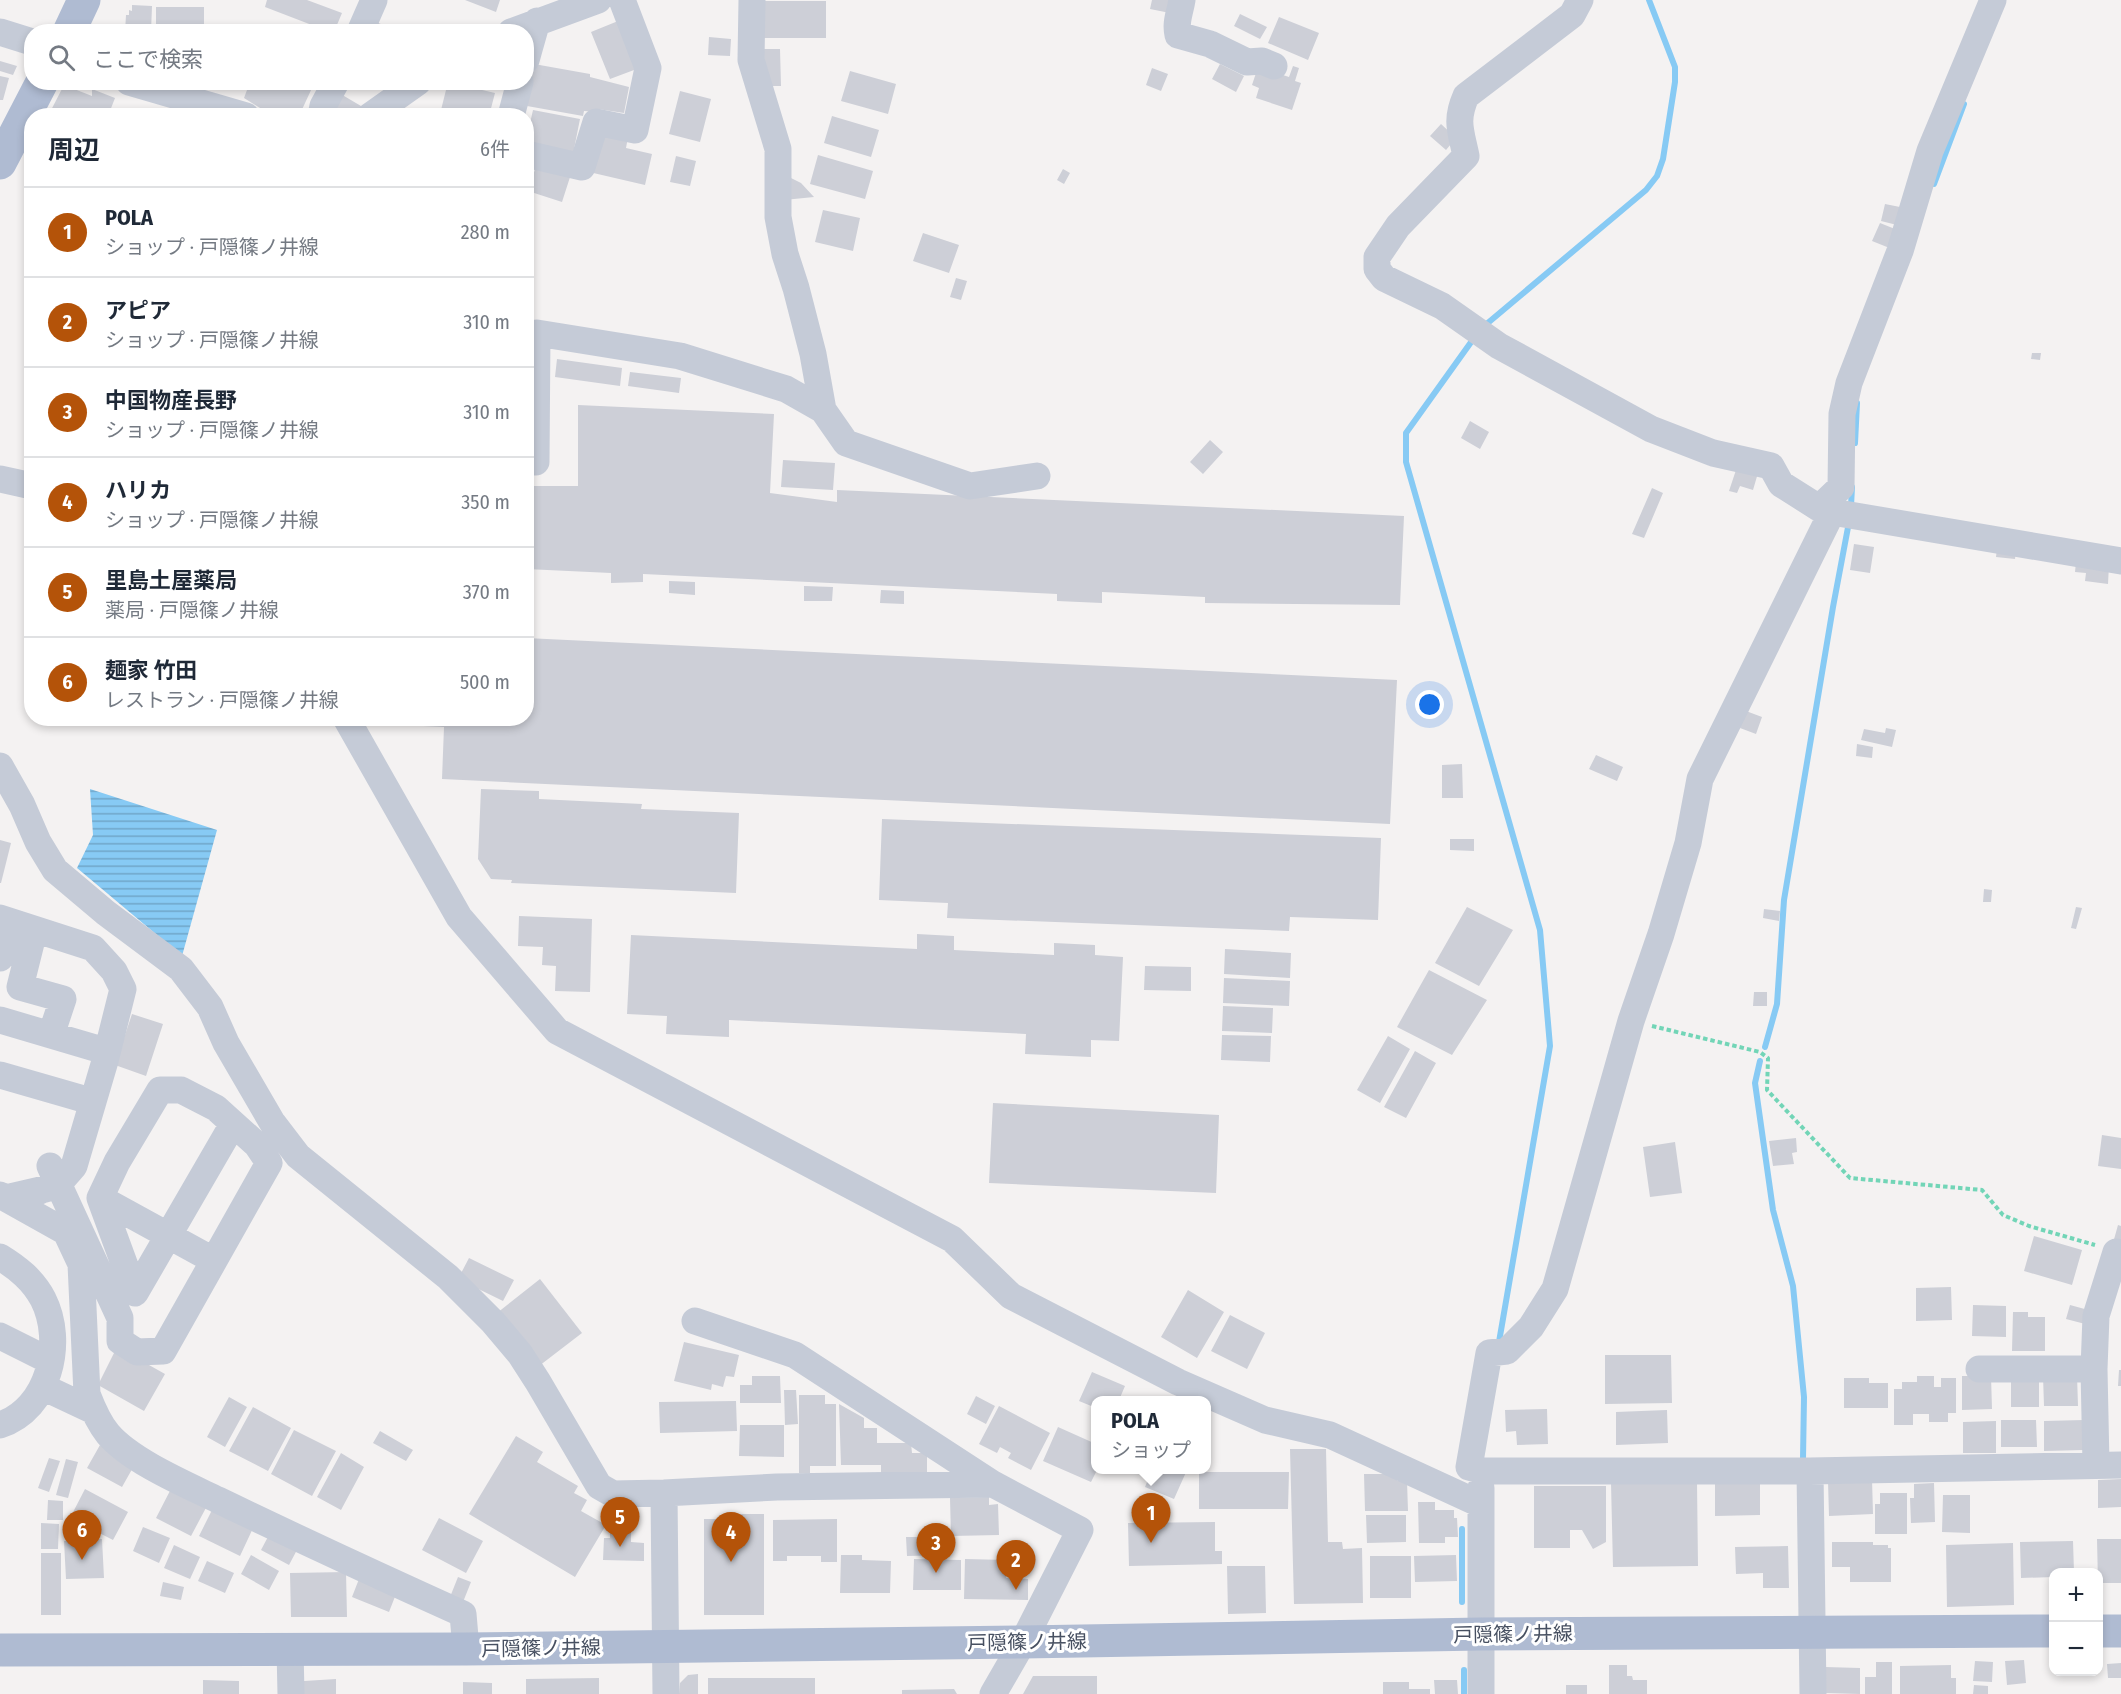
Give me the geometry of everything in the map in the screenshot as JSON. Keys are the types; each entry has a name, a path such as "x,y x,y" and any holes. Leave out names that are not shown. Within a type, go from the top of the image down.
{"main road":[{"path":"73,24 84,0"},
{"path":"29,108 38,90"},
{"path":"0,163 24,117"},
{"path":"2103,1631 2121,1630"},
{"name":"戸隠篠ノ井線","path":"0,1650 466,1649 1481,1634 2049,1631"}],"street":[{"path":"364,24 374,0"},
{"path":"530,24 598,0"},
{"path":"534,156 582,167 596,122 635,130 648,68 622,0"},
{"path":"752,0 751,60 778,149 778,217 785,254 813,354 823,410 846,443 970,486 1038,476"},
{"path":"1182,0 1180,14 1175,22 1178,35 1210,44 1247,62 1262,61 1274,66"},
{"path":"1580,0 1572,15 1466,96 1459,111 1459,126 1466,156 1398,225 1377,257 1377,268 1384,278 1442,306 1499,346 1651,429 1713,453 1771,466 1781,483 1826,510 2121,561"},
{"path":"1993,0 1930,151 1900,251 1849,383 1842,414 1841,487 1826,510 1700,779 1688,843 1631,1021 1555,1289 1531,1327 1507,1351 1489,1353 1469,1467 1483,1472 1810,1472 2109,1465 2094,1369 2096,1316 2119,1252"},
{"path":"534,32 537,21"},
{"path":"0,32 24,40"},
{"path":"157,90 218,108"},
{"path":"323,108 332,90"},
{"path":"381,108 407,90"},
{"path":"513,108 518,90"},
{"path":"534,462 536,462 537,333 680,356 786,389 823,410"},
{"path":"0,479 24,484"},
{"path":"351,726 459,917 557,1031 952,1239 1011,1296 1167,1376 1265,1420 1330,1435 1480,1504"},
{"path":"0,766 22,805 38,842 55,870 106,913 181,969 210,1007 226,1043 272,1122 298,1156 448,1276 494,1322 520,1354 538,1382 599,1486 613,1494 777,1487 993,1485"},
{"path":"0,958 10,930"},
{"path":"10,930 20,987 63,999 51,1035"},
{"path":"10,930 91,960 104,977 107,997 95,1048 63,1152 51,1179"},
{"path":"2,1190 33,1194 51,1179 74,1166 105,1061 123,989 114,971 93,948 10,930"},
{"path":"0,1020 95,1048"},
{"path":"0,1075 80,1098"},
{"path":"51,1179 120,1318 120,1341 137,1352 163,1351 269,1163 257,1145 216,1108 181,1090 160,1090 117,1162 100,1198 135,1293"},
{"path":"120,1318 233,1124"},
{"path":"2,1190 66,1232 74,1246 81,1264 87,1394 94,1411 109,1434 133,1455 171,1476 309,1544 463,1614 466,1649"},
{"path":"100,1198 213,1260"},
{"path":"0,1257 24,1274 43,1299 51,1329 50,1361 43,1387 24,1412 0,1425"},
{"path":"695,1321 795,1355 993,1485 1080,1530 1023,1642 993,1694"},
{"path":"0,1336 50,1361"},
{"path":"1979,1369 2094,1369"},
{"path":"43,1387 94,1411"},
{"path":"1481,1694 1480,1504 1483,1472"},
{"path":"1810,1472 1813,1694"},
{"path":"664,1493 666,1694"},
{"path":"290,1649 291,1694"}],"path":[{"path":"1631,1021 1760,1052 1768,1058 1767,1090 1850,1178 1982,1190 2003,1215 2029,1227 2119,1252"}],"water":[{"path":"90,789 217,830 182,956 77,868 93,835"}],"building":[{"path":"267,0 307,0 342,13 337,24 309,24 265,7"},
{"path":"465,0 500,0 496,12"},
{"path":"1152,0 1172,0 1170,13 1150,9"},
{"path":"758,1 826,1 826,38 758,38"},
{"path":"132,5 152,6 151,24 125,24 126,15 129,15 129,10 132,11"},
{"path":"156,7 204,7 204,24 156,24"},
{"path":"1240,14 1267,27 1260,39 1234,26"},
{"path":"1279,17 1319,33 1308,60 1268,43"},
{"path":"370,19 381,24 368,24"},
{"path":"623,19 642,67 610,79 591,32"},
{"path":"709,37 731,39 730,56 708,55"},
{"path":"761,49 780,49 781,86 762,86"},
{"path":"0,61 17,66 13,75 0,71"},
{"path":"534,64 590,74 590,77 629,87 624,113 598,109 597,112 584,111 583,116 527,106 530,90 534,90"},
{"path":"1220,64 1244,76 1236,92 1212,79"},
{"path":"1293,66 1299,68 1295,81 1301,83 1292,110 1256,98 1259,88 1252,85 1258,67 1289,77"},
{"path":"1152,68 1168,74 1161,91 1146,85"},
{"path":"850,71 896,84 888,114 841,101"},
{"path":"0,76 9,78 3,100 0,100"},
{"path":"61,90 77,90 92,96 92,90 95,90 115,98 111,108 52,108"},
{"path":"247,90 311,90 303,108 260,108 244,98"},
{"path":"446,90 482,90 495,93 491,108 442,108"},
{"path":"680,91 711,99 700,142 669,134"},
{"path":"339,93 361,106 366,105 363,108 331,108"},
{"path":"534,110 580,119 573,154 534,143"},
{"path":"832,116 879,130 871,157 824,143"},
{"path":"1441,124 1456,138 1446,150 1430,136"},
{"path":"599,130 628,137 626,148 652,154 645,185 589,172"},
{"path":"818,155 873,171 865,199 810,184"},
{"path":"676,156 696,161 690,186 670,182"},
{"path":"537,163 571,174 562,202 534,193 534,172"},
{"path":"1063,169 1070,173 1064,184 1057,180"},
{"path":"781,173 801,183 814,197 784,200"},
{"path":"1885,204 1905,208 1901,226 1881,221"},
{"path":"823,210 860,218 853,251 815,242"},
{"path":"1880,223 1900,231 1892,249 1872,241"},
{"path":"923,233 959,245 949,273 913,261"},
{"path":"956,278 967,281 961,300 950,297"},
{"path":"2032,353 2041,353 2040,360 2031,359"},
{"path":"557,359 622,368 620,386 555,377"},
{"path":"630,372 681,378 679,393 628,386"},
{"path":"578,405 774,414 770,493 837,502 837,490 1404,516 1400,605 1205,603 1205,597 1102,592 1102,603 1057,601 1057,594 643,574 643,582 611,583 611,573 534,569 534,486 578,486"},
{"path":"1470,421 1489,432 1480,449 1461,438"},
{"path":"1210,440 1223,452 1203,474 1190,462"},
{"path":"783,460 835,463 833,490 781,487"},
{"path":"1737,467 1758,473 1753,490 1740,486 1737,493 1729,491"},
{"path":"1652,488 1663,493 1644,538 1632,534"},
{"path":"1854,544 1874,547 1870,573 1850,570"},
{"path":"1997,548 2016,550 2015,559 1996,557"},
{"path":"2076,562 2109,565 2108,584 2085,581 2086,573 2075,572"},
{"path":"669,581 695,582 695,595 669,593"},
{"path":"804,586 833,587 832,601 804,601"},
{"path":"881,590 904,591 904,604 880,603"},
{"path":"534,638 1397,680 1390,824 442,779 444,727 423,726 534,726"},
{"path":"1746,711 1762,717 1756,734 1740,728"},
{"path":"1886,728 1896,730 1892,747 1861,740 1864,729 1885,733"},
{"path":"1857,744 1873,747 1872,758 1856,756"},
{"path":"1596,755 1623,767 1617,781 1589,769"},
{"path":"1462,764 1463,798 1442,798 1442,765"},
{"path":"481,789 539,791 539,799 642,804 641,809 739,813 736,893 511,883 512,880 491,879 478,859"},
{"path":"882,819 1381,838 1378,920 1290,917 1289,931 947,918 948,903 879,900"},
{"path":"1450,839 1474,839 1474,851 1450,850"},
{"path":"0,840 11,843 1,883 0,883"},
{"path":"1984,889 1992,890 1991,902 1983,902"},
{"path":"1467,907 1513,930 1479,986 1435,963"},
{"path":"2076,907 2082,908 2076,929 2071,928"},
{"path":"1764,909 1780,911 1779,921 1763,918"},
{"path":"519,916 592,919 590,992 555,991 556,966 542,965 543,947 518,946"},
{"path":"917,934 954,936 954,950 1054,955 1054,943 1095,945 1095,955 1123,957 1119,1041 1091,1040 1091,1057 1025,1054 1026,1034 729,1020 729,1037 666,1034 667,1016 627,1014 631,935 917,949"},
{"path":"1225,949 1291,953 1290,978 1224,974"},
{"path":"1145,966 1191,967 1191,991 1144,990"},
{"path":"1429,970 1487,1000 1452,1055 1397,1027"},
{"path":"1224,978 1290,981 1289,1006 1223,1003"},
{"path":"1754,992 1767,992 1767,1006 1753,1006"},
{"path":"1223,1006 1273,1008 1272,1033 1222,1031"},
{"path":"132,1014 163,1024 146,1076 115,1065"},
{"path":"1222,1035 1271,1036 1270,1062 1221,1060"},
{"path":"1388,1036 1410,1049 1380,1103 1357,1090"},
{"path":"1415,1051 1436,1063 1406,1118 1384,1107"},
{"path":"993,1103 1219,1115 1216,1193 989,1183"},
{"path":"2102,1135 2121,1138 2121,1169 2098,1166"},
{"path":"1796,1138 1797,1152 1792,1153 1794,1164 1773,1166 1769,1141"},
{"path":"1675,1142 1682,1193 1650,1197 1643,1147"},
{"path":"2118,1225 2121,1226 2121,1246 2113,1243"},
{"path":"2034,1236 2082,1250 2072,1285 2024,1271"},
{"path":"469,1258 514,1280 503,1301 458,1279"},
{"path":"540,1279 582,1333 539,1366 497,1313"},
{"path":"1951,1287 1952,1320 1916,1321 1916,1288"},
{"path":"1188,1290 1224,1312 1197,1358 1161,1337"},
{"path":"1973,1305 2006,1306 2006,1337 1972,1336"},
{"path":"2070,1305 2092,1311 2089,1325 2066,1319"},
{"path":"2013,1312 2028,1312 2028,1317 2045,1317 2045,1351 2012,1351"},
{"path":"1230,1315 1265,1333 1247,1369 1211,1351"},
{"path":"684,1342 739,1355 734,1377 726,1376 723,1387 712,1384 711,1390 674,1381"},
{"path":"117,1347 165,1374 144,1411 98,1385"},
{"path":"1605,1355 1671,1355 1672,1403 1605,1404"},
{"path":"2119,1370 2121,1370 2121,1386 2118,1386"},
{"path":"1092,1372 1125,1386 1121,1396 1091,1396 1091,1406 1079,1401"},
{"path":"2077,1375 2078,1406 2044,1406 2043,1376"},
{"path":"752,1376 780,1376 781,1403 740,1403 740,1385 752,1385"},
{"path":"1917,1376 1934,1376 1934,1387 1941,1387 1941,1378 1956,1378 1956,1413 1948,1413 1948,1422 1929,1422 1929,1414 1913,1414 1913,1425 1894,1425 1894,1389 1902,1389 1902,1382 1917,1382"},
{"path":"1962,1376 1991,1376 1992,1409 1962,1410"},
{"path":"2011,1377 2039,1377 2039,1407 2011,1407"},
{"path":"1844,1378 1869,1378 1869,1383 1888,1383 1888,1408 1844,1408"},
{"path":"784,1390 796,1390 798,1424 785,1425"},
{"path":"799,1395 825,1395 825,1404 836,1404 836,1466 810,1466 810,1473 799,1473"},
{"path":"976,1396 995,1406 986,1424 967,1414"},
{"path":"229,1397 247,1407 225,1447 207,1437"},
{"path":"736,1401 737,1431 660,1433 659,1402"},
{"path":"839,1404 864,1418 864,1428 877,1428 877,1443 911,1443 912,1453 927,1453 927,1474 881,1475 881,1465 841,1465"},
{"path":"999,1406 1050,1433 1031,1470 1008,1458 1011,1453 1000,1447 997,1453 979,1444"},
{"path":"253,1407 291,1428 268,1471 229,1451"},
{"path":"1547,1409 1548,1444 1517,1445 1516,1431 1506,1432 1505,1410"},
{"path":"1667,1410 1668,1443 1616,1445 1616,1412"},
{"path":"2001,1420 2036,1420 2037,1447 2001,1447"},
{"path":"2084,1420 2084,1450 2044,1451 2044,1421"},
{"path":"1996,1421 1996,1453 1963,1453 1963,1422"},
{"path":"740,1425 784,1425 784,1457 739,1456"},
{"path":"1058,1427 1091,1442 1091,1474 1095,1474 1091,1482 1043,1461"},
{"path":"294,1430 336,1451 312,1496 271,1474"},
{"path":"380,1431 413,1450 406,1461 373,1443"},
{"path":"516,1436 543,1452 537,1462 578,1486 574,1493 587,1500 581,1511 606,1525 575,1577 469,1514"},
{"path":"100,1445 135,1464 122,1487 87,1468"},
{"path":"1290,1449 1326,1449 1328,1542 1342,1542 1343,1549 1362,1548 1363,1603 1294,1604"},
{"path":"341,1453 364,1467 341,1510 317,1497"},
{"path":"49,1458 60,1461 49,1492 38,1488"},
{"path":"66,1459 78,1462 68,1498 56,1495"},
{"path":"1289,1472 1288,1509 1199,1509 1199,1474"},
{"path":"1150,1474 1185,1474 1174,1499 1145,1487"},
{"path":"1364,1474 1397,1474 1397,1481 1407,1481 1408,1511 1365,1511"},
{"path":"1872,1479 1873,1514 1829,1516 1828,1481"},
{"path":"2121,1479 2121,1507 2098,1508 2098,1480"},
{"path":"1760,1481 1760,1515 1715,1516 1715,1482"},
{"path":"1697,1482 1698,1566 1613,1567 1611,1483"},
{"path":"1934,1483 1935,1522 1911,1523 1910,1498 1914,1498 1914,1484"},
{"path":"173,1485 208,1504 191,1536 156,1518"},
{"path":"1534,1486 1606,1486 1606,1542 1593,1549 1582,1530 1570,1530 1570,1548 1534,1548"},
{"path":"85,1489 128,1512 113,1540 70,1518"},
{"path":"1880,1493 1907,1493 1907,1534 1875,1534 1875,1504 1880,1504"},
{"path":"1943,1495 1970,1495 1970,1533 1942,1532"},
{"path":"989,1497 989,1505 998,1504 999,1535 951,1536 950,1498"},
{"path":"48,1500 63,1501 63,1520 47,1520"},
{"path":"1418,1502 1435,1502 1435,1510 1454,1510 1458,1537 1445,1537 1445,1543 1419,1543"},
{"path":"214,1506 254,1526 240,1556 199,1536"},
{"path":"733,1514 764,1514 764,1615 704,1615 704,1519 733,1519"},
{"path":"1366,1515 1406,1515 1406,1542 1367,1543"},
{"path":"439,1518 483,1541 466,1573 422,1550"},
{"path":"837,1519 837,1562 821,1562 821,1556 787,1556 787,1561 773,1561 773,1520"},
{"path":"1215,1522 1215,1551 1222,1551 1222,1564 1129,1566 1128,1523"},
{"path":"41,1523 59,1524 58,1549 41,1549"},
{"path":"143,1527 170,1538 159,1563 133,1551"},
{"path":"610,1531 631,1531 631,1542 644,1543 644,1561 603,1560 604,1538 610,1538"},
{"path":"270,1533 298,1548 289,1565 261,1550"},
{"path":"906,1537 949,1537 949,1555 907,1556"},
{"path":"102,1539 104,1578 66,1579 64,1541"},
{"path":"2097,1539 2121,1539 2121,1583 2103,1583 2103,1568 2098,1568"},
{"path":"2073,1541 2074,1568 2049,1568 2049,1577 2021,1578 2020,1542"},
{"path":"1832,1542 1873,1542 1873,1545 1888,1545 1888,1548 1891,1548 1891,1582 1850,1582 1850,1567 1832,1567"},
{"path":"2013,1543 2014,1605 1947,1607 1946,1545"},
{"path":"174,1545 200,1557 190,1579 164,1568"},
{"path":"1788,1546 1789,1588 1763,1588 1763,1573 1736,1574 1735,1547"},
{"path":"41,1553 61,1553 61,1615 41,1615"},
{"path":"251,1555 279,1571 269,1590 241,1574"},
{"path":"841,1555 862,1555 862,1560 891,1561 890,1593 840,1593"},
{"path":"1456,1555 1457,1581 1415,1582 1414,1556"},
{"path":"1370,1556 1411,1556 1411,1598 1370,1598"},
{"path":"914,1559 961,1560 961,1590 913,1590"},
{"path":"965,1559 1007,1560 1006,1578 1028,1579 1028,1600 964,1599"},
{"path":"207,1561 234,1573 225,1593 198,1581"},
{"path":"1227,1566 1265,1566 1266,1613 1228,1614"},
{"path":"346,1572 347,1617 291,1617 290,1573"},
{"path":"458,1577 471,1582 463,1602 450,1597"},
{"path":"359,1579 396,1594 389,1612 352,1597"},
{"path":"163,1582 184,1587 181,1600 160,1596"},
{"path":"2024,1660 2026,1683 2007,1685 2005,1661"},
{"path":"1975,1661 1993,1662 1992,1682 1973,1681"},
{"path":"1876,1662 1892,1662 1892,1694 1865,1694 1865,1677 1876,1677"},
{"path":"2121,1663 2121,1678 2108,1678 2107,1664"},
{"path":"1609,1665 1627,1665 1627,1676 1632,1676 1633,1680 1647,1680 1647,1694 1609,1694"},
{"path":"1951,1665 1951,1678 1956,1678 1956,1694 1900,1694 1900,1666"},
{"path":"1825,1667 1860,1668 1860,1694 1825,1693"},
{"path":"698,1674 698,1694 679,1694 680,1683 688,1675"},
{"path":"1033,1676 1097,1676 1097,1694 1023,1694"},
{"path":"599,1678 599,1694 526,1694 526,1679"},
{"path":"708,1678 815,1678 815,1694 708,1694"},
{"path":"336,1679 336,1694 304,1694 304,1681"},
{"path":"203,1680 239,1681 239,1694 203,1694"},
{"path":"1434,1680 1457,1680 1458,1694 1435,1694"},
{"path":"463,1682 492,1683 492,1694 463,1694"},
{"path":"1383,1682 1409,1682 1409,1689 1430,1689 1430,1694 1383,1694"},
{"path":"1566,1685 1587,1685 1587,1694 1566,1694"},
{"path":"1974,1685 1988,1686 1988,1694 1973,1694"},
{"path":"954,1689 957,1694 902,1694 902,1690"}],"waterway":[{"path":"1483,327 1646,190 1657,176 1663,159 1675,82 1675,67 1649,0"},
{"path":"1934,184 1964,104"},
{"path":"1474,338 1406,433 1406,462 1540,930 1550,1046 1499,1342"},
{"path":"1855,443 1857,403"},
{"path":"1851,506 1852,487"},
{"path":"1765,1047 1777,1004 1784,900 1849,522"},
{"path":"1760,1061 1755,1083 1773,1210 1793,1286 1804,1397 1803,1459"},
{"path":"1462,1529 1462,1602"},
{"path":"1464,1670 1464,1694"}],"place":[{"name":"POLA","path":"1151,1543"},
{"name":"里島土屋薬局","path":"620,1547"},
{"name":"麺家 竹田","path":"82,1560"},
{"name":"ハリカ","path":"731,1562"},
{"name":"中国物産長野","path":"936,1573"},
{"name":"アピア","path":"1016,1590"}]}
